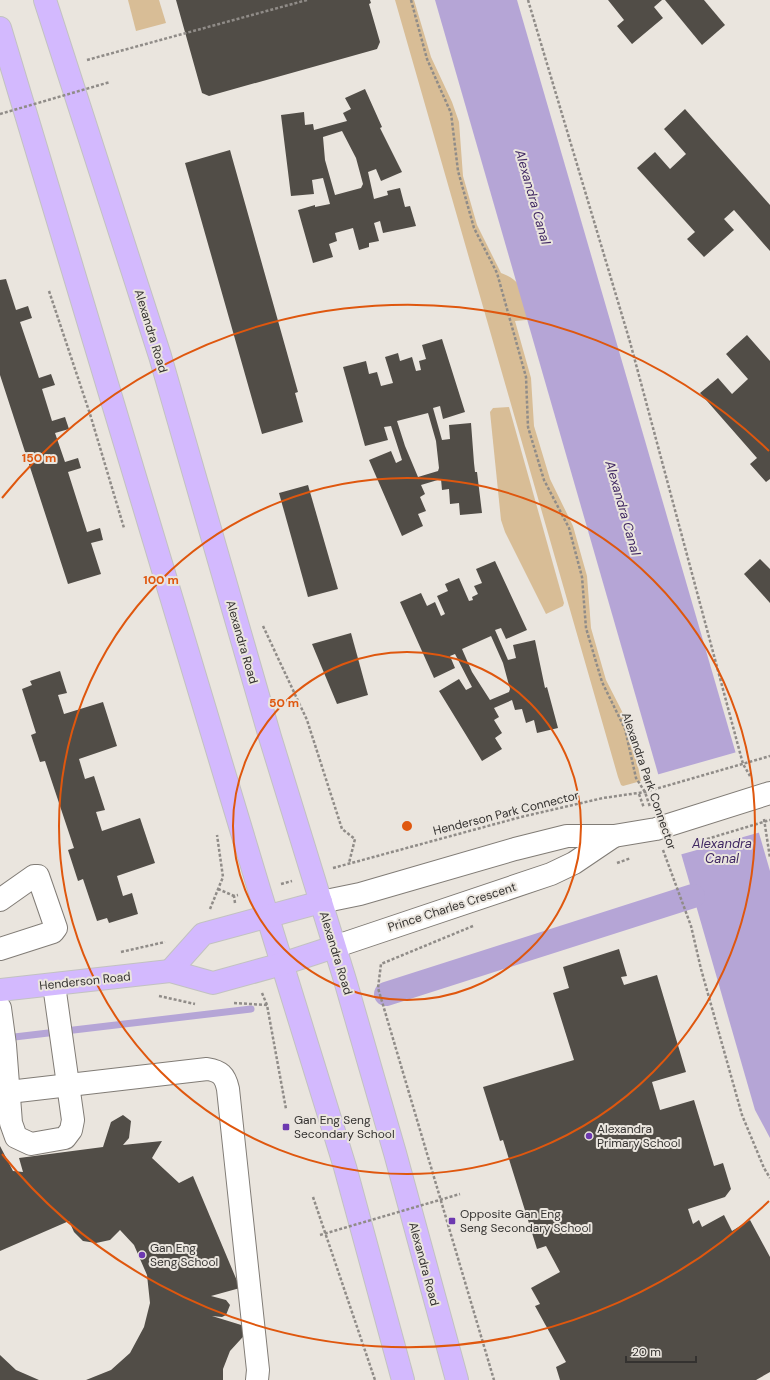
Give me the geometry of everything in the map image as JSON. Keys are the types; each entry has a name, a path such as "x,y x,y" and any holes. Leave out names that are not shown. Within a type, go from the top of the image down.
{"main road":[{"name":"Alexandra Road","path":"45,0 160,356 270,737 321,902 395,1154 457,1380"},
{"path":"0,28 4,59 345,1167 403,1380"},
{"name":"Prince Charles Crescent","path":"267,915 321,902"},
{"path":"170,971 202,934 267,915"},
{"name":"Prince Charles Crescent","path":"282,964 334,947"},
{"name":"Henderson Road","path":"0,990 170,971 212,983 282,964"}],"street":[{"name":"Prince Charles Crescent","path":"321,902 360,894 515,849 567,836 614,836 656,829 765,794"},
{"name":"Prince Charles Crescent","path":"334,947 551,874 574,864 614,836"},
{"path":"0,900 34,876 38,876 56,928 53,932 0,949"},
{"path":"1,1012 12,1123 16,1136 31,1144 50,1142 65,1138 71,1130 73,1120 54,985"},
{"path":"10,1092 207,1069 217,1070 222,1074 226,1080 258,1380"}],"path":[{"path":"89,60 307,0"},
{"name":"Alexandra Park Connector","path":"411,0 427,59 452,113 458,171 474,228 497,273 526,377 528,427 544,480 569,528 582,577 586,628 602,682 624,729 636,778 645,792 656,829 691,926 701,970 742,1115 764,1168 770,1178"},
{"path":"528,0 630,342 742,764 765,794 765,822 770,858"},
{"path":"0,114 110,82"},
{"path":"50,291 127,535"},
{"name":"Henderson Park Connector","path":"260,619 306,720 342,829 355,839 349,863 521,817 603,798 657,789 770,756"},
{"path":"705,839 751,827 770,820"},
{"path":"207,914 223,877 217,832"},
{"path":"218,889 234,896"},
{"path":"116,953 169,941"},
{"path":"381,964 378,988 494,1380"},
{"path":"155,996 200,1005"},
{"path":"229,1003 244,1002 267,1005 286,1110"},
{"path":"320,1235 460,1194"},
{"path":"312,1197 375,1380"}],"shaded area":[{"path":"128,0 159,0 166,23 136,31"},
{"path":"395,0 414,0 431,57 452,102 459,122 463,176 477,225 501,273 514,280 522,289 531,314 526,320 515,321 531,378 534,426 550,479 573,526 587,576 591,628 606,680 630,727 641,781 623,786 621,785 618,777"},
{"path":"509,407 564,603 563,606 546,614 505,532 501,520 490,412 493,408"}],"water":[{"name":"Alexandra Canal","path":"435,0 517,0 770,871 770,1138 755,1110"}],"pier":[{"path":"737,752 761,832 679,855 656,775"}],"building":[{"path":"176,0 370,0 371,3 369,4 380,42 377,49 209,96 202,93"},
{"path":"608,0 662,0 654,7 663,18 632,44 617,26 624,20"},
{"path":"665,0 704,0 725,25 702,45"},
{"path":"365,89 382,127 380,128 402,172 381,181 376,169 368,172 374,199 388,195 387,191 400,188 405,207 410,206 416,226 383,233 380,221 374,223 379,241 369,243 369,247 359,250 353,228 335,233 337,241 329,244 333,257 313,263 298,210 315,205 315,207 330,204 323,178 312,180 314,194 291,196 281,115 304,112 305,125 313,124 314,130 347,121 343,113 351,109 345,98","holes":["342,131 356,158 363,184 361,188 335,195 325,160 323,137"]},
{"path":"685,109 770,205 770,251 734,210 724,219 734,230 704,257 687,239 695,232 637,168 655,152 670,169 686,154 664,129"},
{"path":"230,150 298,392 295,393 303,422 262,434 185,163"},
{"path":"6,279 16,310 28,306 32,318 20,322 39,378 51,374 55,385 42,389 52,421 65,417 69,429 55,433 65,462 78,458 81,468 68,472 87,532 100,528 103,540 91,543 101,574 68,584 0,375 0,280"},
{"path":"747,335 770,361 770,479 766,482 750,464 757,458 700,393 718,378 732,394 748,379 726,354"},
{"path":"442,339 465,412 443,419 440,406 433,408 442,440 450,439 449,425 471,423 475,472 477,472 482,513 460,515 459,503 450,504 449,489 442,490 441,479 421,485 425,494 420,497 426,511 418,514 423,526 402,536 369,460 391,451 396,463 402,460 391,426 384,427 388,440 365,446 343,367 366,361 369,374 377,372 381,386 393,383 385,357 398,353 400,361 412,357 416,371 421,370 419,361 426,359 422,345","holes":["428,413 436,441 438,471 418,477 405,446 397,421"]},
{"path":"308,485 338,589 308,597 279,493"},
{"path":"760,559 770,569 770,603 744,574"},
{"path":"495,561 527,630 506,639 501,628 495,630 508,660 516,658 513,645 535,640 545,688 547,687 558,728 537,733 534,720 526,723 522,709 515,710 512,700 494,708 499,717 494,720 502,733 495,738 502,749 482,761 439,691 459,679 466,690 472,687 455,654 450,656 455,668 434,678 400,602 421,593 427,606 435,602 441,616 445,614 437,596 448,591 445,584 459,578 469,601 473,600 472,597 478,594 474,586 482,583 476,569","holes":["491,636 503,663 510,689 509,692 490,700 472,672 462,649"]},
{"path":"351,633 368,695 337,704 312,644"},
{"path":"60,671 67,693 58,695 64,714 103,702 117,746 79,759 85,779 94,776 105,810 96,812 102,831 140,818 155,863 117,876 123,896 132,893 138,914 109,923 107,918 97,921 83,879 78,881 68,850 74,848 45,761 40,762 31,735 36,733 22,689 32,685 30,681"},
{"path":"619,949 627,976 621,977 624,985 657,975 686,1072 652,1082 660,1110 694,1100 714,1166 723,1163 731,1189 725,1197 688,1209 693,1224 699,1220 702,1227 724,1215 732,1231 750,1220 770,1257 770,1372 756,1380 560,1380 556,1367 566,1362 535,1306 540,1304 531,1288 560,1272 546,1246 537,1249 503,1140 500,1141 483,1087 574,1060 553,993 569,988 563,967"},
{"name":"Gan Eng Seng School","path":"123,1115 131,1121 129,1138 123,1145 162,1141 152,1158 179,1183 193,1176 240,1288 211,1296 226,1300 230,1305 226,1315 222,1317 212,1316 251,1328 230,1351 223,1369 223,1380 86,1380 111,1370 130,1353 144,1327 150,1303 147,1275 134,1245 120,1230 110,1240 96,1243 83,1241 74,1232 69,1221 0,1251 0,1146 13,1171 23,1172 19,1158 103,1147 111,1122"},
{"path":"0,1355 16,1370 39,1380 0,1380"}],"waterway":[{"path":"386,994 693,896"},
{"path":"6,1038 251,1009"}],"place":[{"name":"Gan Eng Seng Secondary School","path":"286,1127"},
{"name":"Alexandra Primary School","path":"589,1136"},
{"name":"Opposite Gan Eng Seng Secondary School","path":"452,1221"},
{"name":"Gan Eng Seng School","path":"142,1255"}]}
